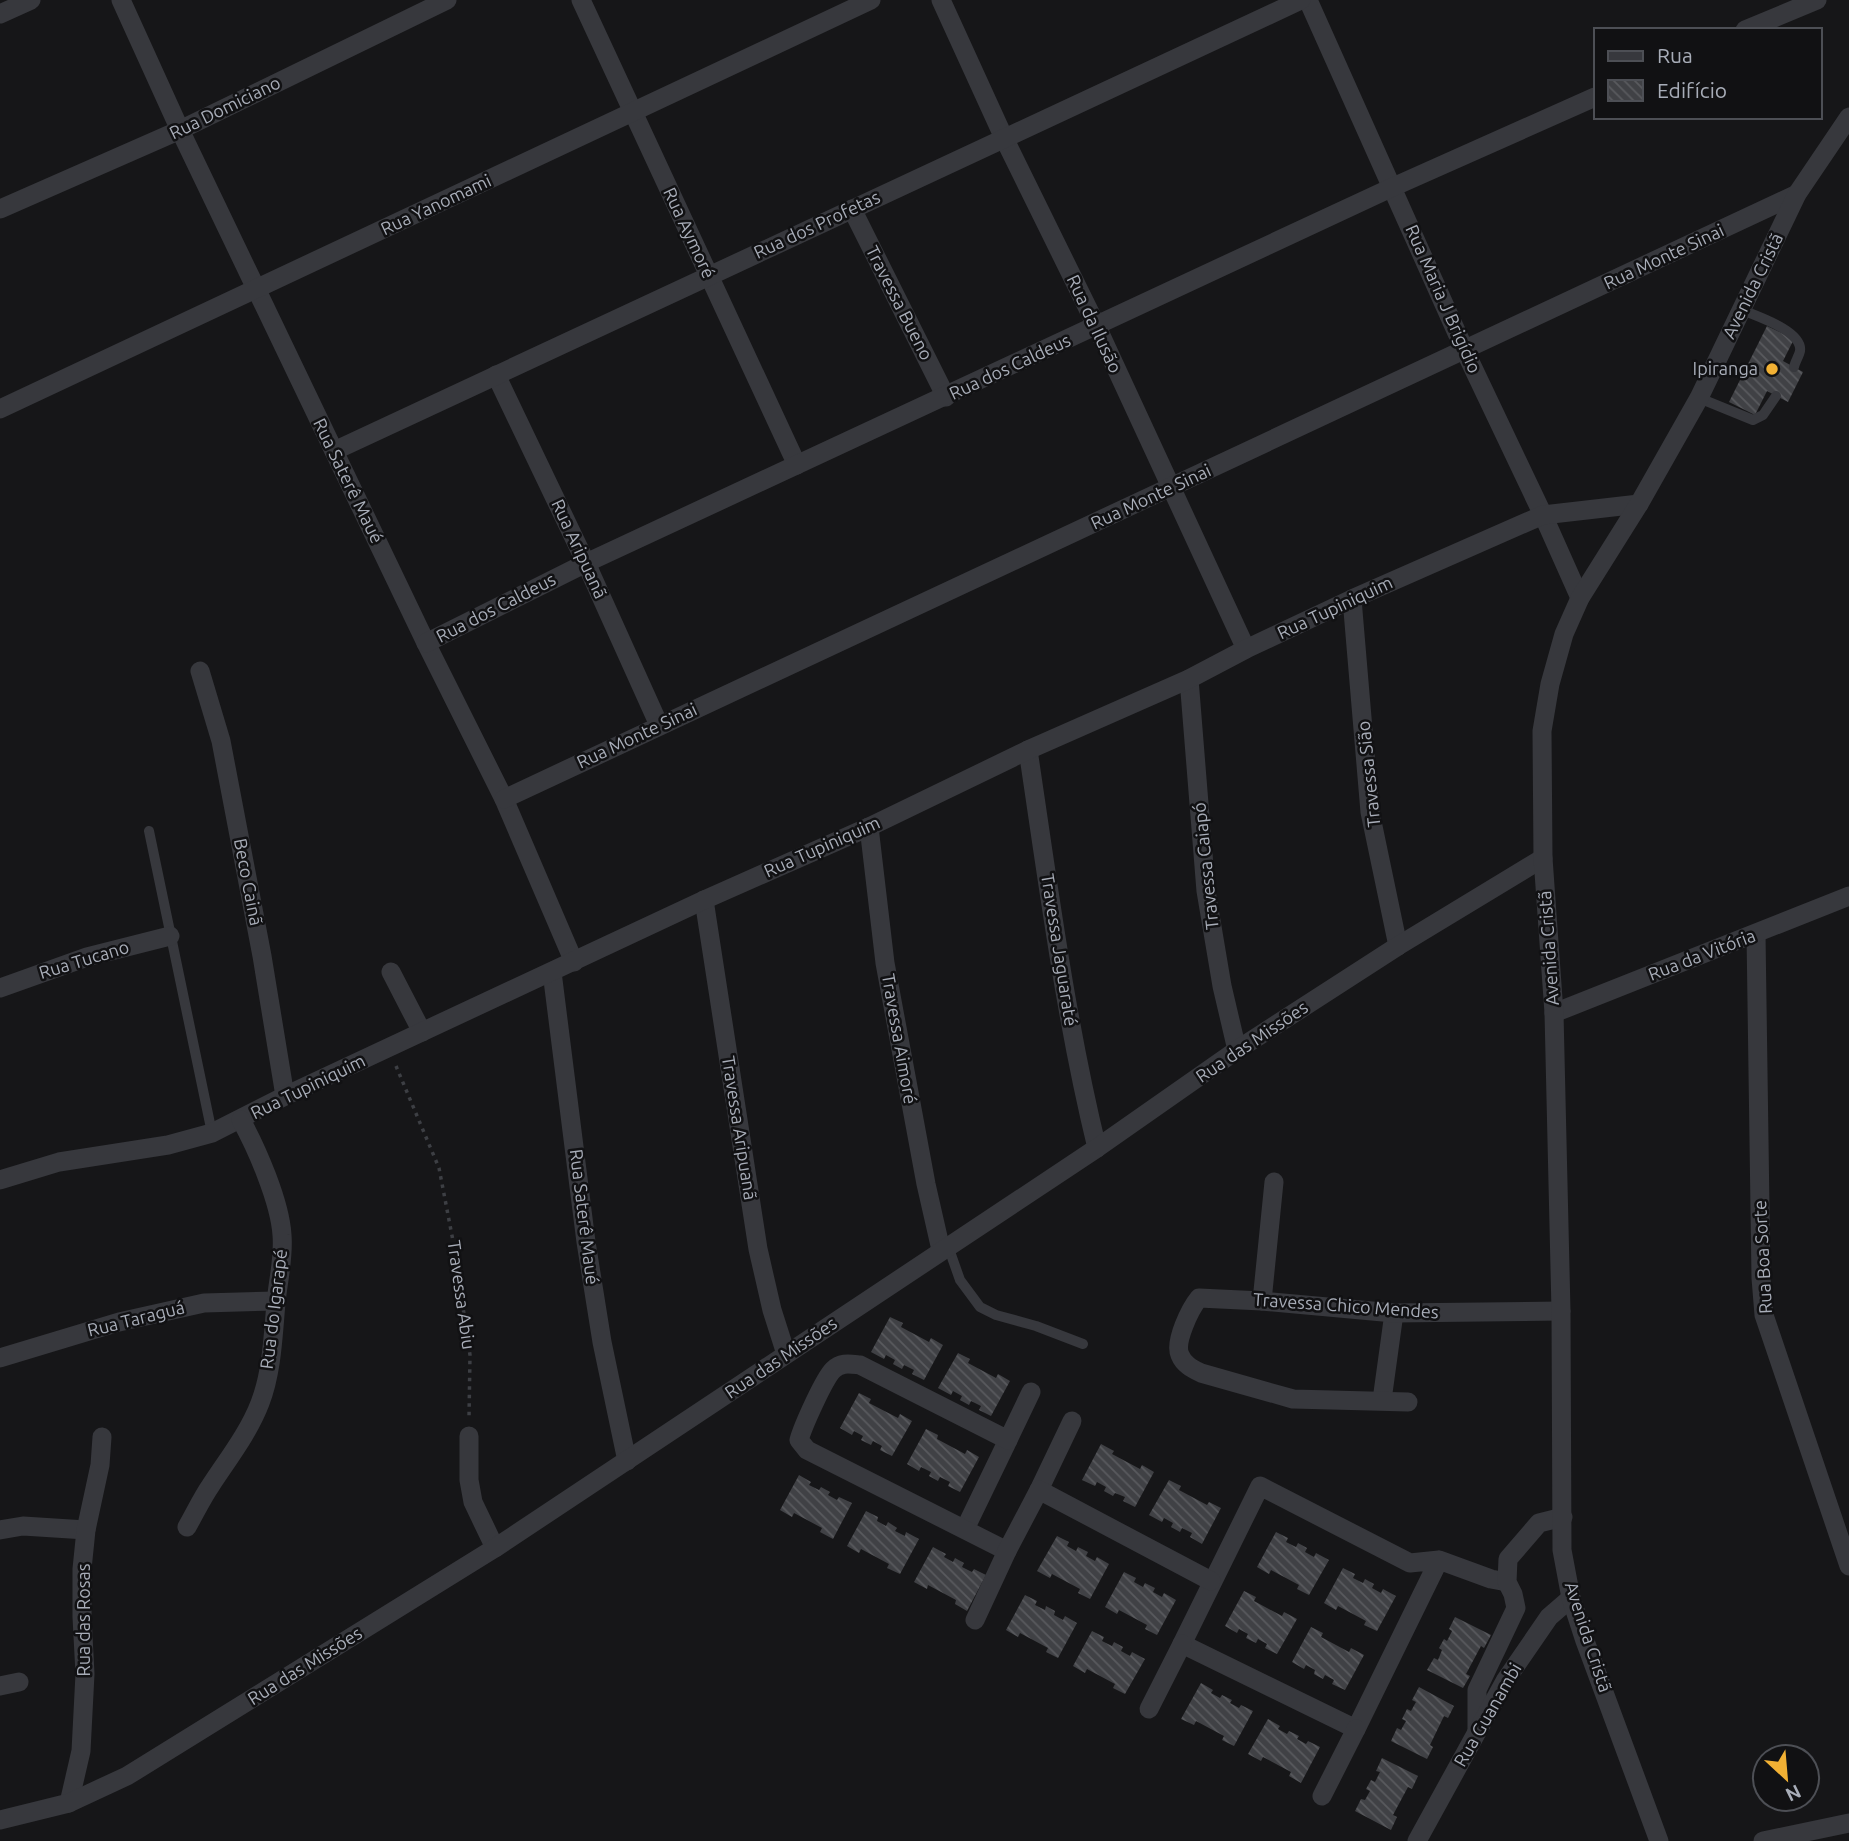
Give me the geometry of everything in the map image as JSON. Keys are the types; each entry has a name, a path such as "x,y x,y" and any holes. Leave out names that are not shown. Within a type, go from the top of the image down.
{"street":[{"path":"0,14 31,0"},
{"name":"Rua Saterê Maué","path":"121,0 180,130 426,643 504,799 574,962"},
{"name":"Rua Domiciano","path":"0,209 180,130 447,0"},
{"name":"Rua Aymoré","path":"581,0 796,465"},
{"name":"Rua Yanomami","path":"0,409 871,0"},
{"name":"Rua da Ilusão","path":"941,0 1004,138 1097,327 1246,649"},
{"name":"Rua dos Profetas","path":"334,451 1301,0"},
{"name":"Rua Maria J Brigídio","path":"1308,0 1465,351 1580,598"},
{"path":"1750,28 1817,0"},
{"name":"Rua dos Caldeus","path":"426,643 586,563 1393,187 1594,97"},
{"name":"Avenida Cristã","path":"1658,1841 1571,1598 1562,1550 1561,1311 1554,1013 1543,858 1542,731 1549,684 1564,634 1580,598 1639,504 1699,398 1797,194 1849,117"},
{"name":"Rua Monte Sinai","path":"504,799 1797,194"},
{"name":"Travessa Bueno","path":"852,209 946,397"},
{"name":"Rua Aripuanã","path":"496,375 586,563 659,725"},
{"name":"Rua Tupiniquim","path":"0,1180 59,1162 168,1145 212,1133 285,1096 704,900 869,827 1028,750 1189,680 1246,649 1352,599 1543,514 1639,504"},
{"name":"Travessa Sião","path":"1352,599 1370,812 1398,946"},
{"name":"Beco Cainã","path":"200,671 221,740 262,956 285,1096"},
{"name":"Travessa Caiapó","path":"1189,680 1206,891 1222,986 1237,1050"},
{"name":"Travessa Jaguaraté","path":"1028,750 1057,947 1084,1094 1097,1148"},
{"name":"Travessa Aimoré","path":"869,827 885,963 926,1184 944,1248"},
{"name":"Rua das Missões","path":"0,1820 69,1803 127,1776 495,1548 1097,1148 1237,1050 1398,946 1543,858"},
{"name":"Rua da Vitória","path":"1554,1013 1849,896"},
{"name":"Travessa Aripuanã","path":"704,900 758,1249 772,1310 786,1354"},
{"name":"Rua Boa Sorte","path":"1756,934 1761,1278 1764,1315 1849,1566"},
{"name":"Rua Tucano","path":"0,988 87,957 170,936"},
{"path":"391,972 422,1032"},
{"name":"Rua Saterê Maué","path":"552,972 586,1242 602,1342 627,1461"},
{"name":"Rua do Igarapé","path":"187,1527 260,1403 273,1346 276,1301 282,1270 282,1233 253,1142 241,1120"},
{"path":"1262,1301 1274,1182"},
{"name":"Travessa Chico Mendes","path":"1382,1400 1293,1399 1201,1373 1188,1366 1179,1354 1179,1341 1192,1307 1199,1298 1215,1298 1394,1313 1561,1311"},
{"name":"Rua Taraguá","path":"0,1358 119,1322 204,1303 276,1301"},
{"path":"1394,1313 1382,1400 1408,1402"},
{"path":"1007,1551 807,1450 799,1440 832,1370 844,1363 860,1365 1008,1440"},
{"path":"965,1529 1031,1392"},
{"path":"975,1620 1072,1421"},
{"path":"469,1436 468,1480 474,1502 495,1548"},
{"name":"Rua das Rosas","path":"69,1803 81,1751 85,1674 82,1569 86,1530 100,1465 102,1437"},
{"path":"1149,1709 1260,1486 1410,1563 1439,1560 1507,1582"},
{"path":"1039,1490 1211,1581"},
{"path":"1477,1731 1477,1690 1516,1608 1507,1582 1508,1559 1539,1523 1563,1517"},
{"path":"0,1530 23,1526 86,1530"},
{"path":"1322,1796 1439,1560"},
{"name":"Rua Guanambi","path":"1417,1841 1505,1682 1549,1617 1571,1598"},
{"path":"1182,1644 1356,1729"},
{"path":"1763,1841 1849,1823"}],"lane":[{"path":"1742,310 1796,338 1800,351 1794,367"},
{"path":"1699,398 1753,420 1763,415 1776,396"},
{"path":"149,831 212,1133"},
{"path":"944,1248 960,1280 980,1307 1083,1345"}],"path":[{"name":"Travessa Abiu","path":"388,1048 439,1168 470,1355 469,1436"}],"building":[{"name":"Ipiranga","path":"1767,326 1794,339 1783,361 1803,372 1788,402 1767,391 1755,415 1729,402"},
{"path":"890,1317 903,1323 901,1327 929,1342 931,1338 943,1345 924,1380 912,1374 914,1370 904,1365 902,1369 893,1364 895,1360 886,1355 884,1359 871,1352"},
{"path":"958,1353 970,1359 968,1363 996,1378 998,1374 1010,1381 991,1416 979,1410 981,1406 971,1401 969,1405 960,1400 962,1396 953,1391 951,1395 938,1388"},
{"path":"859,1393 871,1399 869,1403 898,1418 900,1414 912,1421 892,1456 880,1450 882,1446 873,1441 871,1445 861,1440 863,1436 854,1431 852,1435 840,1428"},
{"path":"926,1429 938,1435 937,1439 965,1454 967,1450 979,1457 960,1492 948,1486 950,1482 940,1477 938,1481 929,1476 931,1472 921,1467 919,1471 907,1464"},
{"path":"1101,1444 1114,1451 1112,1454 1140,1469 1142,1465 1154,1472 1135,1507 1123,1501 1125,1497 1115,1493 1113,1496 1104,1491 1106,1487 1097,1482 1095,1486 1082,1480"},
{"path":"799,1475 811,1482 809,1485 819,1490 821,1487 837,1500 839,1497 852,1503 833,1539 820,1532 822,1528 794,1513 792,1517 780,1510"},
{"path":"1169,1480 1181,1486 1179,1490 1207,1505 1209,1502 1221,1508 1202,1544 1190,1537 1192,1533 1182,1528 1180,1532 1171,1527 1173,1523 1164,1518 1162,1522 1149,1515"},
{"path":"866,1511 878,1517 877,1521 886,1526 888,1522 897,1528 895,1531 905,1536 906,1532 919,1539 900,1574 887,1568 889,1564 861,1549 859,1553 847,1546"},
{"path":"1276,1532 1288,1538 1286,1542 1296,1547 1298,1543 1307,1548 1305,1552 1314,1557 1316,1553 1329,1560 1309,1595 1297,1589 1299,1585 1271,1570 1269,1574 1257,1567"},
{"path":"1057,1536 1069,1542 1067,1546 1076,1551 1078,1547 1088,1552 1086,1556 1095,1561 1097,1557 1109,1564 1090,1599 1078,1593 1080,1589 1052,1574 1050,1578 1037,1571"},
{"path":"933,1547 946,1554 944,1557 953,1562 955,1558 964,1563 962,1567 986,1575 967,1611 955,1604 956,1600 928,1585 927,1589 914,1582"},
{"path":"1343,1568 1355,1574 1353,1578 1363,1583 1365,1579 1374,1584 1372,1588 1381,1593 1383,1589 1396,1596 1377,1631 1364,1625 1366,1621 1338,1606 1336,1610 1324,1603"},
{"path":"1124,1572 1136,1578 1134,1582 1143,1587 1145,1583 1155,1588 1153,1592 1162,1597 1164,1593 1176,1600 1157,1635 1145,1629 1147,1625 1119,1610 1117,1614 1105,1607"},
{"path":"1244,1591 1256,1597 1254,1601 1282,1616 1284,1612 1297,1619 1277,1654 1265,1648 1267,1644 1258,1639 1256,1643 1246,1638 1248,1634 1239,1629 1237,1633 1225,1626"},
{"path":"1025,1595 1037,1601 1035,1605 1045,1610 1046,1606 1063,1620 1065,1616 1077,1623 1058,1658 1046,1652 1048,1648 1020,1633 1018,1637 1006,1630"},
{"path":"1455,1617 1491,1635 1484,1648 1481,1646 1466,1674 1470,1676 1463,1688 1427,1670 1434,1658 1438,1660 1442,1650 1439,1648 1444,1639 1447,1641"},
{"path":"1311,1627 1323,1633 1321,1637 1349,1652 1351,1648 1364,1655 1345,1690 1332,1684 1334,1680 1325,1675 1323,1679 1306,1665 1304,1669 1292,1662"},
{"path":"1092,1631 1104,1637 1102,1641 1112,1646 1114,1642 1123,1647 1121,1651 1130,1656 1132,1652 1145,1659 1125,1694 1113,1688 1115,1684 1087,1669 1085,1673 1073,1666"},
{"path":"1201,1683 1220,1698 1222,1695 1232,1700 1230,1703 1239,1708 1241,1705 1253,1711 1234,1746 1222,1740 1224,1736 1196,1721 1194,1725 1181,1719"},
{"path":"1419,1687 1454,1706 1448,1718 1444,1716 1430,1745 1433,1747 1427,1759 1391,1741 1397,1728 1401,1730 1406,1721 1402,1719 1407,1709 1411,1711 1416,1702 1412,1700"},
{"path":"1268,1719 1287,1734 1289,1731 1299,1736 1297,1739 1306,1744 1308,1741 1320,1747 1301,1783 1289,1776 1291,1772 1263,1757 1261,1761 1248,1754"},
{"path":"1382,1758 1418,1776 1412,1789 1408,1787 1393,1815 1397,1817 1391,1830 1355,1811 1361,1799 1365,1800 1370,1791 1366,1789 1371,1780 1375,1782 1380,1772 1376,1771"}],"place":[{"name":"Ipiranga","path":"1772,369"}]}
